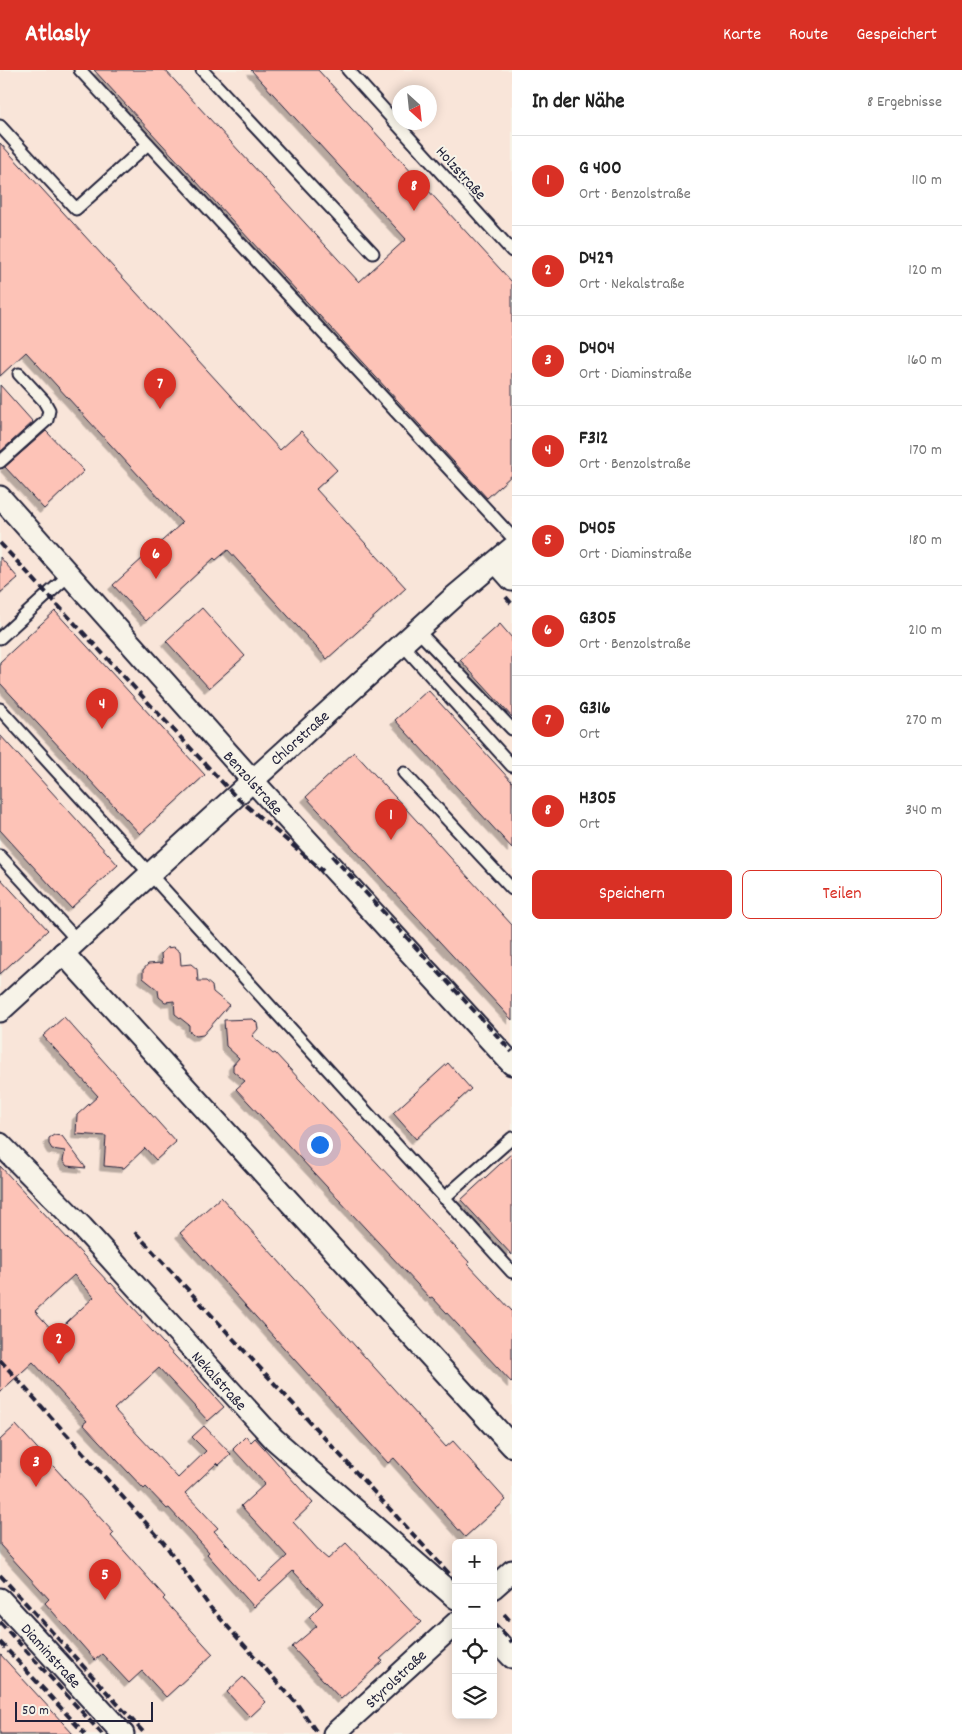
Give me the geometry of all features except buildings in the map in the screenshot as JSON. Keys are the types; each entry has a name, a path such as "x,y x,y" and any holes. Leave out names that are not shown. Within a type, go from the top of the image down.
{"street":[{"name":"Benzolstraße","path":"0,497 252,780 512,1064"},
{"name":"Chlorstraße","path":"2,1004 70,946 410,637 512,548"},
{"path":"496,562 512,580"},
{"path":"70,946 512,1446"},
{"name":"Nekalstraße","path":"0,1144 82,1228 274,1439 452,1595"},
{"path":"497,1584 512,1571"},
{"name":"Diaminstraße","path":"3,1607 124,1734"},
{"name":"Styrolstraße","path":"334,1734 452,1627"},
{"path":"497,1641 512,1657"}],"lane":[{"path":"80,70 512,537"},
{"path":"202,70 373,253"},
{"name":"Holzstraße","path":"348,70 512,251"},
{"path":"0,126 76,208 148,144"},
{"path":"0,462 47,420 49,410 44,401 19,374"},
{"path":"0,638 70,575"},
{"path":"410,637 512,729"},
{"path":"410,637 512,766"},
{"path":"0,709 512,1272"},
{"path":"404,773 512,889"},
{"path":"0,856 70,946"},
{"path":"444,1198 512,1138"}],"shaded area":[{"path":"0,70 512,70 512,1734 0,1734"}],"railway":[{"path":"0,543 235,796 323,871"},
{"path":"506,597 512,604"},
{"path":"332,856 512,1052"},
{"path":"135,1232 452,1577"},
{"path":"0,1360 164,1543 210,1607 297,1704 318,1734"},
{"path":"0,1575 145,1734"},
{"path":"504,1614 512,1623"},
{"path":"0,1622 102,1734"},
{"path":"497,1626 512,1642"},
{"path":"0,1642 85,1734"}],"place":[{"name":"H305","path":"414,211"},
{"name":"G316","path":"160,409"},
{"name":"G305","path":"156,579"},
{"name":"F312","path":"102,729"},
{"name":"G 400","path":"391,840"},
{"name":"D429","path":"59,1364"},
{"name":"D404","path":"36,1487"},
{"name":"D405","path":"105,1600"}]}
